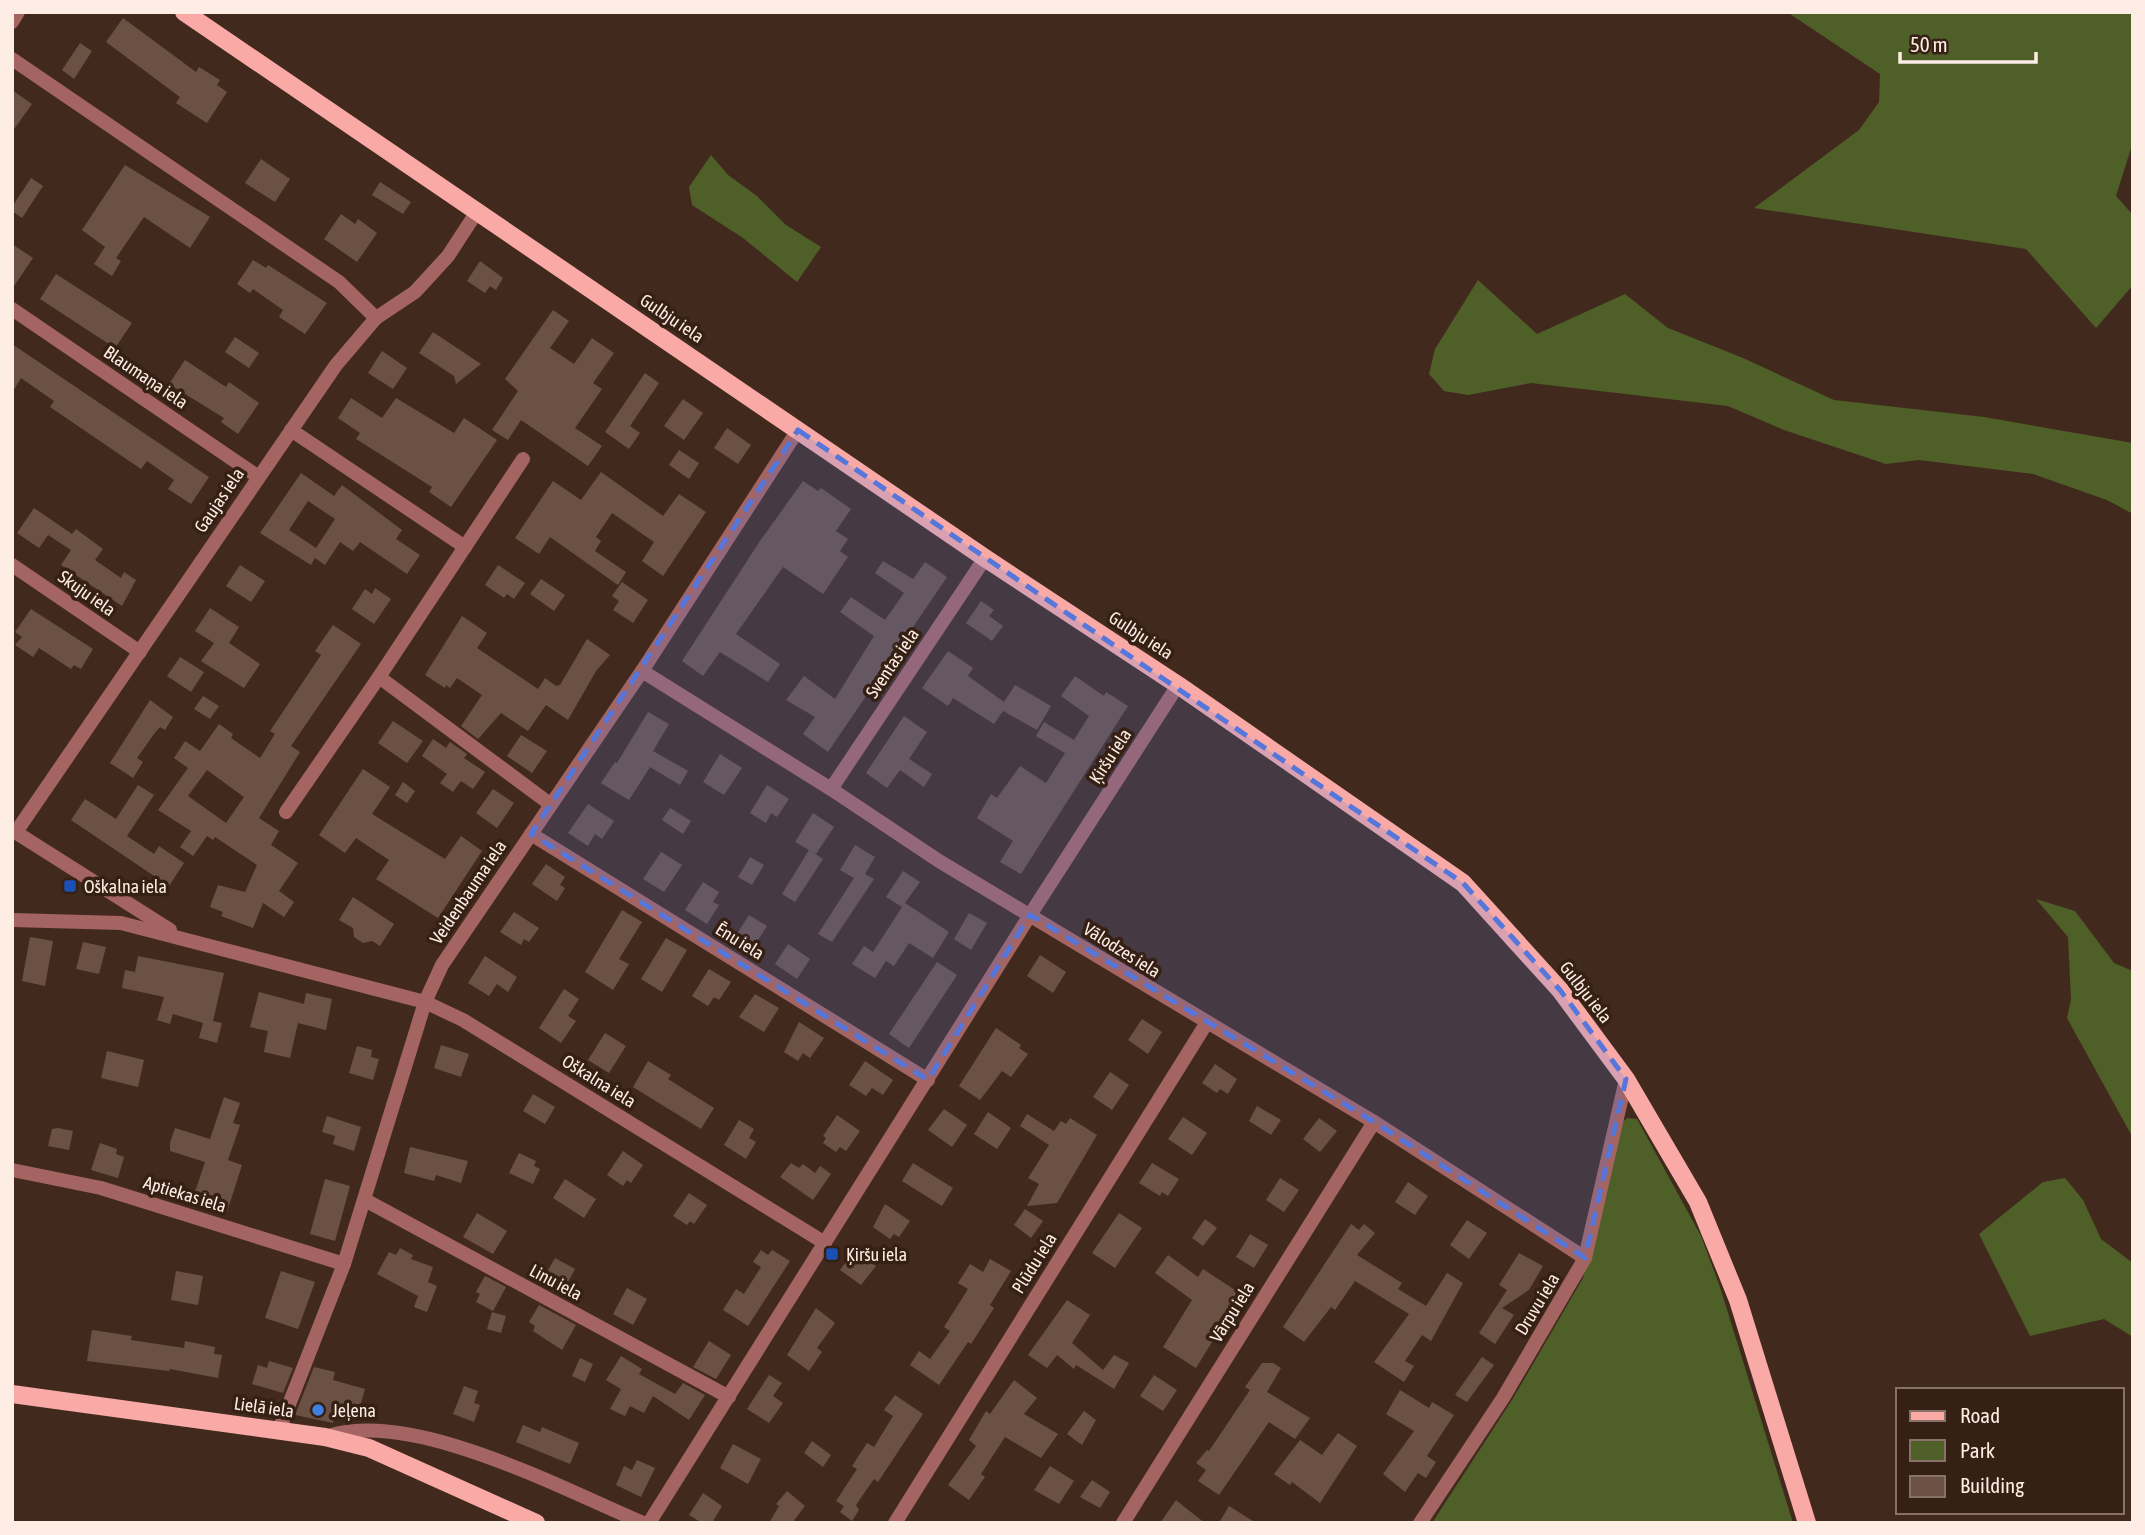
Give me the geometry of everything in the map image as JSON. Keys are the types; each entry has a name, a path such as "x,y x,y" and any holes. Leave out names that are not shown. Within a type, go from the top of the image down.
{"main road":[{"name":"Gulbju iela","path":"184,12 985,558 1178,685 1463,883 1560,990 1626,1079 1698,1202 1738,1300 1807,1523"},
{"name":"Lielā iela","path":"12,1394 325,1437 369,1448 537,1523"}],"street":[{"path":"12,59 339,282 376,318"},
{"name":"Gaujas iela","path":"14,831 140,653 257,477 336,365 376,318 415,292 448,256 478,210"},
{"name":"Blaumaņa iela","path":"12,309 257,477"},
{"path":"291,430 465,547"},
{"name":"Veidenbauma iela","path":"279,1430 344,1264 425,1002 442,965 642,671 799,430"},
{"path":"286,812 523,459"},
{"name":"Sventas iela","path":"831,789 985,558"},
{"name":"Skuju iela","path":"12,565 140,653"},
{"name":"Vālodzes iela","path":"642,671 831,789 939,861 1206,1024 1374,1122 1585,1258"},
{"path":"379,677 550,804"},
{"name":"Ķiršu iela","path":"649,1523 1030,915 1178,685"},
{"path":"14,831 180,936"},
{"name":"Ēnu iela","path":"531,834 928,1080"},
{"name":"Oškalna iela","path":"12,920 121,923 180,936 425,1002 463,1020 825,1243"},
{"name":"Plūdu iela","path":"895,1523 1206,1024"},
{"name":"Druvu iela","path":"1420,1523 1503,1398 1585,1258 1626,1079"},
{"name":"Vārpu iela","path":"1123,1523 1374,1122"},
{"name":"Aptiekas iela","path":"12,1170 101,1188 344,1264"},
{"name":"Linu iela","path":"365,1200 729,1397"},
{"path":"325,1437 339,1432 364,1430 425,1439 477,1453 643,1523"}],"highlighted area":[{"path":"798,430 1463,883 1560,990 1626,1079 1585,1258 1374,1122 1030,915 928,1080 531,834"}],"green space":[{"path":"1787,12 2133,12 2133,142 2116,196 2133,215 2133,285 2096,328 2026,249 1754,208 1859,130 1879,102 1880,74"},
{"path":"711,155 728,175 757,196 786,225 821,247 797,282 743,238 692,205 689,187"},
{"path":"1478,280 1537,334 1625,294 1668,328 1743,358 1834,400 1984,417 2133,443 2133,514 2107,500 2033,474 1919,460 1886,464 1784,430 1728,406 1531,383 1468,395 1444,391 1429,374 1435,349"},
{"path":"2036,899 2075,911 2114,963 2133,971 2133,1138 2067,1018 2071,1000 2068,937"},
{"path":"1627,1118 1637,1119 1701,1236 1720,1287 1793,1523 1432,1523 1512,1400 1583,1278 1609,1184 1619,1126"},
{"path":"2065,1178 2083,1200 2101,1239 2133,1263 2133,1337 2104,1319 2030,1336 1979,1234 2043,1182"}],"building":[{"path":"123,18 196,72 199,67 220,80 217,85 227,92 207,123 176,103 180,97 106,42"},
{"path":"80,43 92,51 74,79 62,70"},
{"path":"12,90 32,104 12,132"},
{"path":"261,159 290,179 275,202 245,183"},
{"path":"125,165 210,217 190,248 144,217 116,258 121,261 112,276 94,264 105,247 82,230"},
{"path":"31,178 43,186 22,218 12,211 12,207"},
{"path":"380,182 411,202 403,214 372,195"},
{"path":"341,214 355,224 358,219 377,233 357,262 324,239"},
{"path":"12,244 33,258 12,289"},
{"path":"253,260 266,268 268,265 327,303 305,334 279,317 283,310 253,289 250,293 237,284"},
{"path":"480,261 503,278 496,290 490,286 485,293 467,281"},
{"path":"56,274 132,323 115,348 40,299"},
{"path":"553,310 569,321 550,348 574,364 592,338 614,353 593,383 602,389 575,428 602,446 588,466 521,420 508,440 492,430 518,391 505,379"},
{"path":"433,332 481,364 456,384 454,376 419,353"},
{"path":"235,337 259,353 249,368 225,352"},
{"path":"12,344 209,477 191,504 168,489 174,480 147,461 141,469 50,407 54,401 21,378 12,393"},
{"path":"382,351 407,368 393,389 368,373"},
{"path":"185,360 226,387 229,382 259,403 238,434 221,422 224,418 169,384"},
{"path":"645,373 659,383 630,426 640,433 629,449 605,432"},
{"path":"351,398 382,418 396,398 454,433 464,418 497,440 451,507 429,492 432,487 356,439 360,433 338,418"},
{"path":"683,399 703,413 684,440 664,426"},
{"path":"727,428 751,445 738,464 714,448"},
{"path":"679,450 699,463 689,479 669,465"},
{"path":"601,472 663,516 679,494 706,512 663,576 642,561 654,542 612,513 596,537 601,541 595,551 626,572 618,585 550,537 539,554 515,538 553,481 581,500"},
{"path":"301,473 334,496 342,485 402,530 396,539 420,555 407,574 360,542 353,551 340,542 325,565 315,558 311,565 260,533","holes":["308,501 335,519 316,548 289,530"]},
{"path":"803,481 818,491 821,488 851,509 836,531 848,539 840,551 848,557 823,594 783,567 736,634 780,664 768,682 720,652 703,676 682,661 760,541"},
{"path":"34,508 72,534 76,529 103,549 95,560 121,578 124,572 136,580 122,606 61,565 71,550 48,535 39,548 17,533"},
{"path":"883,561 913,579 925,562 947,577 828,752 803,734 815,717 786,700 804,676 835,699 874,636 840,612 851,597 885,620 904,593 875,573"},
{"path":"240,565 265,581 251,602 226,586"},
{"path":"498,565 525,583 514,599 507,594 504,598 485,585"},
{"path":"541,579 565,595 554,611 530,594"},
{"path":"622,582 648,600 633,623 613,610 619,601 612,596"},
{"path":"375,588 391,599 374,624 352,609 365,589 372,594"},
{"path":"981,601 994,610 989,616 1003,626 992,641 966,623"},
{"path":"210,608 239,627 229,643 260,664 244,688 201,661 214,643 195,631"},
{"path":"31,609 93,649 81,669 74,665 71,669 39,648 33,657 15,645 22,637 15,632"},
{"path":"462,616 487,633 477,648 538,689 545,678 556,686 560,685 587,639 610,655 596,671 568,720 546,705 528,731 501,713 478,739 461,726 482,695 457,678 450,688 446,685 445,688 425,675"},
{"path":"333,625 361,644 291,746 300,752 259,818 279,831 271,845 298,863 279,891 294,902 284,917 263,903 253,928 221,916 223,912 210,907 218,885 245,892 257,865 215,837 213,840 207,836 193,856 180,847 191,831 158,810 188,768 174,758 185,741 200,751 219,724 233,734 231,738 260,758 275,734 270,731 321,655 315,651","holes":["207,770 244,797 226,823 188,796"]},
{"path":"948,651 973,668 968,676 1004,702 1015,685 1051,706 1037,730 1003,711 994,724 953,698 948,706 922,688"},
{"path":"180,657 204,672 191,692 167,676"},
{"path":"1075,676 1104,696 1106,692 1128,706 1021,874 1000,862 1013,841 977,818 991,794 997,798 1020,766 1046,783 1065,753 1036,736 1044,722 1074,740 1089,716 1061,696"},
{"path":"203,696 219,706 210,719 194,709"},
{"path":"150,700 173,717 165,730 160,727 137,758 143,762 133,778 110,763"},
{"path":"648,712 669,724 653,751 688,771 680,785 650,767 629,800 601,783 615,762 617,763"},
{"path":"904,716 927,732 909,759 932,774 924,787 900,770 887,788 866,773"},
{"path":"393,721 423,741 407,763 378,743"},
{"path":"521,735 547,751 532,773 507,756"},
{"path":"433,739 446,748 450,742 467,754 464,758 485,772 473,789 461,781 453,792 440,783 447,774 422,756"},
{"path":"720,754 742,768 724,795 703,782"},
{"path":"363,769 390,787 372,814 445,859 461,836 482,851 438,918 376,879 389,860 356,838 345,853 319,835"},
{"path":"403,782 415,791 407,803 395,795"},
{"path":"138,785 154,795 127,836 154,854 159,846 184,863 169,886 71,820 85,799 116,819"},
{"path":"767,785 789,799 777,817 771,813 766,823 750,813"},
{"path":"493,789 514,803 497,828 476,813"},
{"path":"588,804 614,821 602,839 595,834 588,846 568,833"},
{"path":"670,808 691,821 683,834 662,820"},
{"path":"813,813 834,827 816,854 795,842"},
{"path":"855,845 875,857 865,874 874,879 832,942 818,934 854,878 840,870"},
{"path":"809,850 823,859 795,902 782,894"},
{"path":"661,852 682,865 664,892 643,879"},
{"path":"750,857 764,865 752,885 738,877"},
{"path":"546,864 565,877 560,885 565,888 557,901 532,884"},
{"path":"903,871 920,882 905,903 949,932 933,958 909,943 894,966 886,961 875,978 852,964 864,946 873,952 902,907 886,897"},
{"path":"703,882 719,892 713,902 719,905 707,924 685,910"},
{"path":"353,897 394,924 380,946 372,941 363,943 354,937 353,928 339,920"},
{"path":"622,910 642,922 619,959 629,964 613,990 585,972"},
{"path":"514,912 539,928 529,942 524,939 521,945 500,932"},
{"path":"969,913 987,923 971,950 954,939"},
{"path":"749,915 767,926 753,948 735,937"},
{"path":"30,937 53,941 45,986 22,981"},
{"path":"666,938 687,950 662,992 641,979"},
{"path":"83,942 106,947 99,974 76,969"},
{"path":"788,944 810,959 797,979 775,964"},
{"path":"1040,955 1066,972 1053,993 1027,976"},
{"path":"138,956 224,973 213,1021 222,1023 217,1043 199,1038 203,1023 173,1014 170,1024 157,1020 164,997 122,988 125,970 135,972"},
{"path":"485,956 517,977 508,992 497,984 489,996 468,983"},
{"path":"937,962 957,975 909,1048 889,1034"},
{"path":"709,969 731,982 719,1000 714,997 708,1006 692,996"},
{"path":"564,989 579,999 568,1016 576,1021 561,1043 539,1028"},
{"path":"259,992 304,1004 306,993 332,999 326,1030 298,1023 290,1058 264,1052 268,1031 250,1027"},
{"path":"755,994 779,1008 764,1032 739,1017"},
{"path":"1142,1019 1162,1032 1148,1054 1128,1040"},
{"path":"799,1022 824,1038 810,1058 803,1053 798,1061 784,1052"},
{"path":"996,1028 1021,1045 1019,1048 1028,1054 1011,1077 1002,1071 980,1100 959,1086"},
{"path":"605,1033 626,1046 609,1073 588,1060"},
{"path":"441,1045 469,1054 461,1077 434,1068"},
{"path":"357,1046 372,1050 371,1057 379,1059 373,1080 349,1073"},
{"path":"107,1051 144,1060 138,1087 101,1078"},
{"path":"648,1061 671,1075 668,1079 714,1108 701,1129 633,1087"},
{"path":"865,1061 893,1080 883,1095 872,1088 866,1096 849,1085"},
{"path":"1215,1064 1237,1079 1228,1094 1220,1089 1217,1093 1202,1083"},
{"path":"1110,1072 1129,1085 1112,1110 1093,1097"},
{"path":"533,1094 555,1107 545,1124 523,1111"},
{"path":"224,1097 240,1103 233,1123 240,1125 228,1160 242,1165 227,1212 192,1201 205,1162 170,1151 175,1128 210,1139"},
{"path":"1257,1106 1281,1120 1271,1135 1249,1121"},
{"path":"944,1109 967,1125 952,1147 928,1130"},
{"path":"988,1112 1011,1128 997,1149 974,1134"},
{"path":"1027,1114 1054,1131 1061,1121 1066,1124 1070,1118 1097,1135 1057,1203 1027,1206 1039,1184 1028,1178 1049,1145 1020,1126"},
{"path":"837,1115 860,1131 846,1151 840,1147 836,1152 823,1143 826,1138 823,1136"},
{"path":"327,1116 361,1127 354,1151 333,1144 335,1136 322,1132"},
{"path":"1183,1117 1207,1133 1192,1155 1168,1139"},
{"path":"1319,1118 1337,1131 1320,1152 1303,1139"},
{"path":"739,1120 754,1129 749,1138 756,1142 746,1159 724,1145"},
{"path":"52,1129 73,1131 69,1150 48,1146"},
{"path":"100,1143 117,1149 116,1154 124,1157 118,1178 91,1170"},
{"path":"410,1147 468,1161 461,1183 436,1175 434,1181 404,1173"},
{"path":"623,1151 643,1165 631,1183 627,1180 623,1186 607,1175"},
{"path":"519,1153 536,1161 534,1166 540,1169 533,1184 509,1173"},
{"path":"791,1163 799,1168 803,1164 815,1173 820,1166 831,1174 813,1200 780,1177"},
{"path":"913,1163 953,1188 942,1206 902,1181"},
{"path":"1152,1163 1179,1179 1168,1196 1162,1192 1160,1196 1139,1183"},
{"path":"1280,1178 1299,1190 1284,1212 1266,1200"},
{"path":"325,1179 350,1186 335,1241 310,1234"},
{"path":"565,1179 596,1199 584,1218 553,1198"},
{"path":"1408,1182 1428,1196 1415,1215 1395,1202"},
{"path":"689,1193 707,1205 694,1224 690,1221 687,1225 673,1216"},
{"path":"885,1204 910,1221 899,1237 894,1234 890,1239 873,1227"},
{"path":"1025,1209 1043,1221 1031,1238 1014,1225"},
{"path":"477,1213 507,1231 493,1254 463,1237"},
{"path":"1119,1213 1142,1228 1115,1268 1092,1253"},
{"path":"1205,1219 1217,1228 1203,1246 1192,1238"},
{"path":"1467,1220 1487,1233 1469,1259 1450,1245"},
{"path":"1351,1224 1359,1230 1364,1224 1375,1233 1357,1255 1402,1283 1398,1289 1426,1306 1447,1273 1463,1283 1431,1341 1422,1335 1405,1361 1414,1366 1404,1382 1374,1362 1409,1314 1355,1281 1335,1310 1331,1307 1304,1342 1283,1327"},
{"path":"1250,1234 1268,1245 1254,1268 1236,1257"},
{"path":"400,1248 413,1255 411,1259 433,1267 428,1282 437,1286 427,1312 414,1307 418,1296 377,1274 389,1252 396,1255"},
{"path":"761,1250 768,1255 772,1250 790,1261 748,1326 723,1310 736,1289 744,1294 761,1267 753,1262"},
{"path":"855,1250 876,1266 861,1285 840,1270"},
{"path":"1519,1253 1543,1266 1529,1290 1502,1308 1514,1315 1495,1344 1479,1333 1507,1290 1499,1285"},
{"path":"1168,1255 1198,1277 1203,1269 1238,1292 1211,1335 1215,1337 1196,1368 1163,1347 1192,1300 1155,1273"},
{"path":"555,1258 575,1269 561,1295 540,1284"},
{"path":"990,1259 1011,1271 990,1305 994,1308 971,1344 968,1342 939,1385 910,1365 919,1351 930,1359 950,1331 944,1327 968,1289 958,1283 970,1264 983,1272"},
{"path":"176,1271 203,1276 198,1305 171,1300"},
{"path":"281,1271 315,1282 298,1329 265,1318"},
{"path":"485,1276 506,1287 493,1311 476,1302 480,1294 476,1292"},
{"path":"627,1288 647,1299 633,1325 613,1314"},
{"path":"1067,1300 1090,1315 1072,1343 1103,1370 1114,1355 1129,1363 1114,1389 1076,1365 1074,1369 1057,1355 1047,1368 1028,1355"},
{"path":"539,1305 576,1325 562,1350 533,1331 535,1326 529,1322"},
{"path":"816,1308 835,1323 817,1348 822,1352 809,1371 787,1355"},
{"path":"492,1312 506,1316 501,1333 487,1329"},
{"path":"92,1330 132,1336 131,1340 184,1348 185,1341 215,1347 214,1354 222,1355 218,1378 170,1369 87,1361"},
{"path":"709,1341 731,1355 716,1379 693,1367"},
{"path":"621,1356 642,1369 639,1374 675,1394 683,1383 705,1395 689,1420 653,1396 644,1413 630,1406 625,1416 610,1409 621,1389 606,1380"},
{"path":"1482,1357 1494,1365 1467,1402 1455,1395"},
{"path":"580,1358 593,1364 585,1382 572,1376"},
{"path":"269,1361 293,1368 283,1393 252,1384 258,1365 267,1368"},
{"path":"1262,1363 1273,1363 1281,1368 1267,1392 1310,1418 1295,1439 1269,1422 1219,1495 1198,1481 1206,1470 1196,1463 1209,1451 1250,1390 1245,1387"},
{"path":"314,1367 335,1372 333,1380 365,1389 358,1413 336,1408 333,1423 295,1415"},
{"path":"769,1375 782,1383 773,1396 783,1403 769,1423 747,1409"},
{"path":"1154,1375 1177,1390 1163,1411 1140,1396"},
{"path":"1014,1380 1037,1398 1024,1414 1058,1434 1041,1458 1005,1437 981,1474 985,1477 969,1500 948,1485 976,1446 969,1440 986,1411 990,1414"},
{"path":"464,1386 478,1391 474,1403 480,1405 474,1422 453,1414"},
{"path":"1400,1390 1429,1408 1432,1402 1454,1415 1427,1456 1436,1462 1426,1478 1418,1473 1405,1492 1383,1474 1414,1431 1386,1414"},
{"path":"895,1395 923,1414 878,1482 874,1479 856,1505 859,1510 852,1521 840,1512 844,1506 836,1501 857,1469 852,1466 867,1443 874,1447 893,1416 884,1410"},
{"path":"1084,1411 1096,1420 1082,1445 1067,1434"},
{"path":"523,1425 540,1432 542,1427 579,1443 570,1464 516,1442"},
{"path":"1338,1433 1357,1446 1320,1503 1292,1482 1290,1485 1274,1474 1300,1440 1322,1455"},
{"path":"812,1441 831,1455 823,1467 804,1453"},
{"path":"733,1444 761,1459 748,1484 720,1468"},
{"path":"637,1460 655,1468 641,1497 616,1485 624,1466 632,1470"},
{"path":"1050,1466 1074,1481 1059,1504 1034,1490"},
{"path":"1092,1480 1110,1492 1100,1508 1080,1497"},
{"path":"787,1491 805,1506 792,1523 769,1523 779,1506 776,1504"},
{"path":"703,1493 722,1506 712,1523 702,1523 689,1515"},
{"path":"1176,1500 1187,1509 1205,1523 1160,1523"},
{"path":"1229,1506 1256,1523 1219,1523"}],"place":[{"name":"Oškalna iela","path":"70,886"},
{"name":"Ķiršu iela","path":"832,1254"},
{"name":"Jeļena","path":"318,1410"}]}
